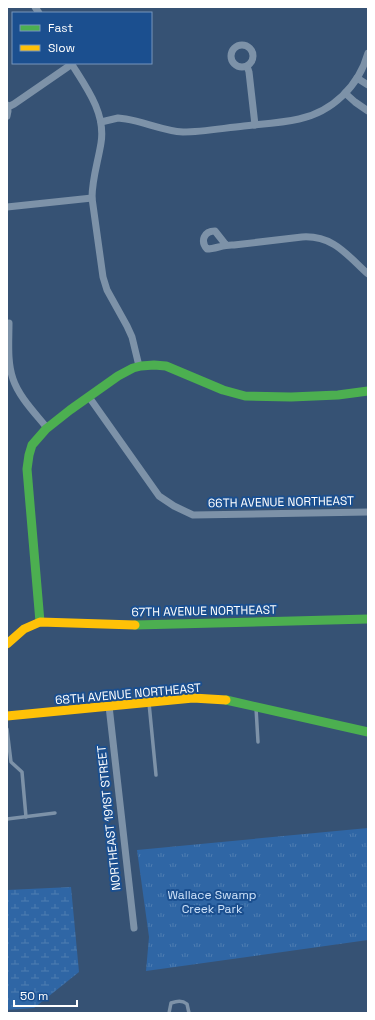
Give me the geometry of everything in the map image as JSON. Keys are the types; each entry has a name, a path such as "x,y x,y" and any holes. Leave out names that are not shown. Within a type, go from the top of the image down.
{"street":[{"path":"101,122 118,118 182,132 289,121 309,116 328,107 345,93 357,78 366,61 368,53"},
{"path":"7,116 7,106 14,104 70,64"},
{"path":"72,64 90,93 101,122 101,142 92,188 92,198 103,277 113,303 132,337 139,366"},
{"path":"247,66 250,72 255,124"},
{"path":"357,78 368,85"},
{"path":"345,93 368,111"},
{"path":"7,207 92,198"},
{"path":"226,245 312,236 321,238 336,246 368,274"},
{"path":"9,323 10,361 13,379 21,395 47,428"},
{"path":"7,644 24,629 40,622 27,469 31,448 34,442 47,428 121,374 139,366 156,364 166,366 224,390 245,396 299,397 344,395 368,391"},
{"name":"66TH AVENUE NORTHEAST","path":"89,397 158,496 174,506 194,515 368,512"},
{"name":"67TH AVENUE NORTHEAST","path":"40,622 137,625 368,619"},
{"name":"68TH AVENUE NORTHEAST","path":"7,716 193,698 225,700 368,732"},
{"name":"NORTHEAST 191ST STREET","path":"109,706 134,928"}],"lane":[{"path":"149,702 156,775"},
{"path":"256,707 258,742"},
{"path":"7,729 11,762 22,772 26,817"},
{"path":"7,819 55,813"},
{"path":"169,1013 171,1003 184,1001 187,1004 190,1013"}],"green space":[{"name":"Wallace Swamp Creek Park","path":"368,828 368,940 146,971 149,937 137,850"},
{"path":"71,887 79,972 34,1008 7,1010 7,890"}],"traffic: fast":[{"path":"40,622 27,469 32,445 46,429 118,376 133,368 154,365 166,366 223,390 245,396 291,397 338,395 368,391"},
{"path":"135,625 368,619"},
{"path":"226,700 368,732"}],"traffic: slow":[{"path":"7,644 24,629 40,622 135,625"},
{"path":"7,716 193,698 226,700"}]}
